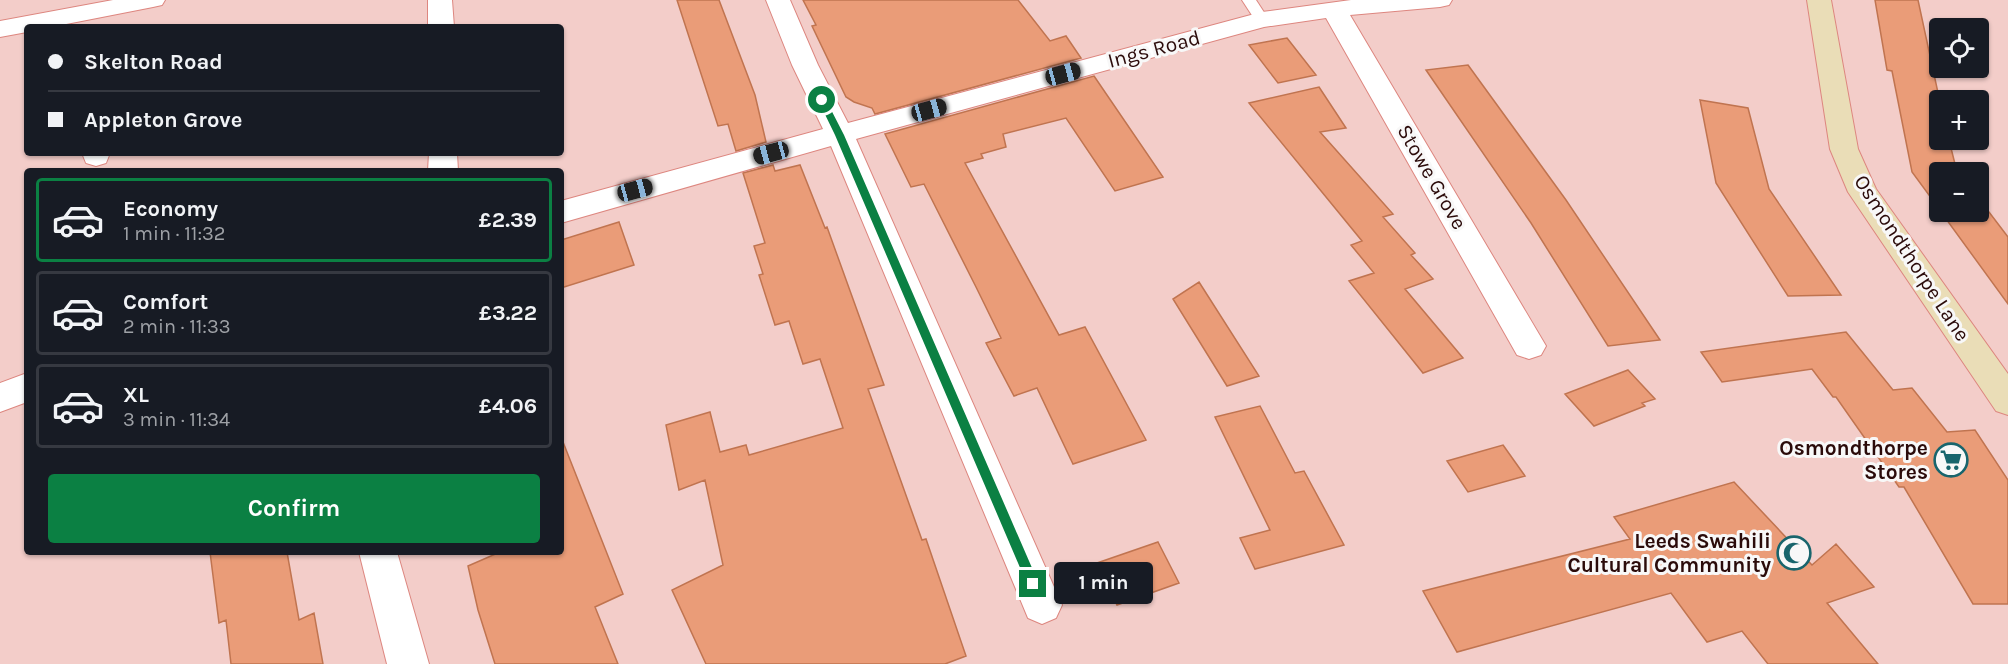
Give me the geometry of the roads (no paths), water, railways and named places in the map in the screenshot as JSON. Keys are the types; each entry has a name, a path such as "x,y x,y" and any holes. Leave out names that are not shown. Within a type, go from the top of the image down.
{"street":[{"path":"440,0 441,24"},
{"path":"778,0 805,65 840,135 1042,605"},
{"name":"Ings Road","path":"564,211 840,135 1255,10 1334,9 1440,0"},
{"name":"Osmondthorpe Lane","path":"1819,0 1844,149 1863,192 2008,401"},
{"name":"Stowe Grove","path":"1334,9 1529,346"},
{"path":"36,24 137,10"},
{"path":"0,29 24,26"},
{"path":"0,398 24,388"},
{"path":"379,555 408,664"}],"place":[{"name":"Osmondthorpe Stores","path":"1951,460"},
{"name":"Leeds Swahili Cultural Community","path":"1794,553"}]}
